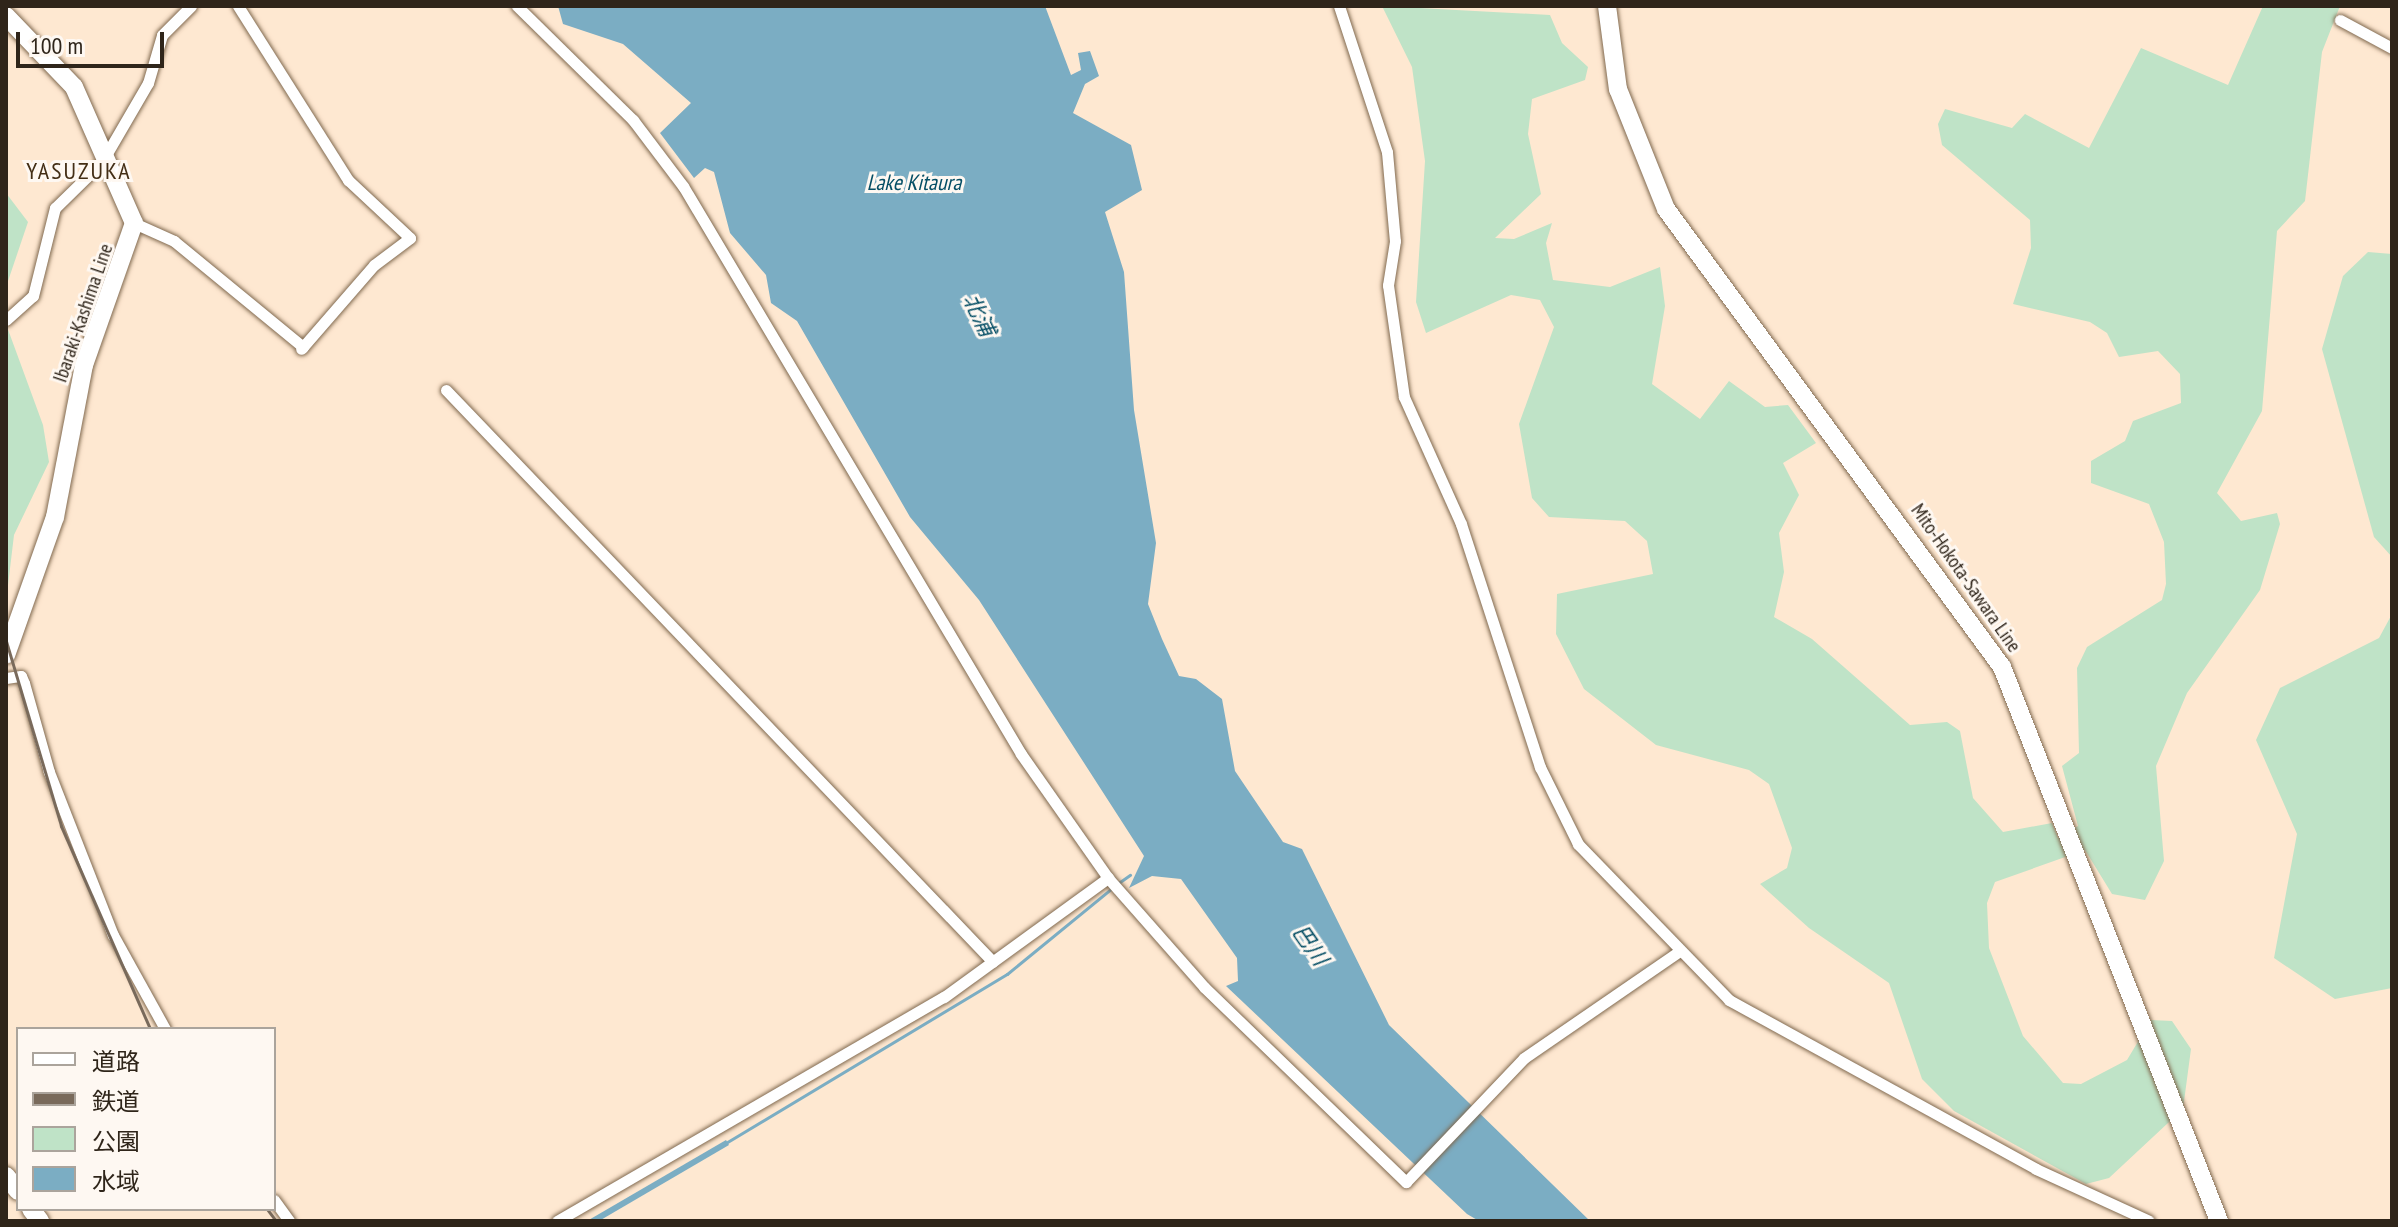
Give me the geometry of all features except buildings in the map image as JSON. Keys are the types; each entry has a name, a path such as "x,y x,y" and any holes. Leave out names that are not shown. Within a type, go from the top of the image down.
{"main road":[{"name":"Mito-Hokota-Sawara Line","path":"1607,6 1618,89 1666,209 1960,600 2021,704 2219,1221"},
{"path":"6,16 74,87 107,154 134,223"},
{"name":"Ibaraki-Kashima Line","path":"6,655 55,517 84,365 134,223"}],"street":[{"path":"6,320 33,296 55,208 107,154 148,83 162,35 191,6"},
{"path":"134,223 174,241 302,348 374,265 410,238 348,180 238,6"},
{"path":"517,6 633,120 683,186 1021,754 1110,881 1204,987 1410,1179 1524,1058 1677,953"},
{"path":"1339,6 1387,152 1395,241 1388,285 1404,397 1461,524 1540,767 1578,844 1677,953 1755,1017 2149,1221"},
{"path":"2340,20 2392,48"},
{"path":"446,390 993,962"},
{"path":"6,678 21,676 95,892 164,1027"},
{"path":"557,1221 775,1101 993,962 1110,881"},
{"path":"276,1203 289,1221"}],"green space":[{"path":"1382,6 1550,15 1562,43 1588,67 1585,80 1532,99 1528,134 1541,194 1495,238 1514,239 1552,223 1546,243 1553,280 1610,287 1660,267 1665,306 1652,384 1700,419 1729,381 1765,407 1788,405 1816,443 1783,463 1799,495 1779,533 1784,572 1774,617 1812,639 1910,725 1947,722 1960,731 1973,798 2003,832 2052,823 2058,838 2078,826 2062,766 2079,753 2077,668 2087,647 2162,600 2166,584 2164,542 2149,504 2091,483 2091,461 2125,441 2133,421 2181,403 2180,374 2158,351 2119,357 2107,333 2090,322 2013,304 2031,248 2030,220 1942,145 1938,124 1945,109 2012,128 2025,114 2089,148 2141,48 2228,85 2263,6 2340,6 2322,52 2305,201 2277,231 2262,411 2217,493 2241,521 2277,513 2280,524 2260,590 2187,693 2156,766 2164,861 2145,900 2112,894 2085,850 1995,882 1987,903 1989,948 2023,1036 2063,1083 2081,1084 2127,1060 2151,1020 2172,1021 2191,1049 2183,1109 2109,1178 2086,1184 1954,1111 1922,1079 1889,983 1809,928 1760,884 1787,868 1792,848 1769,784 1749,770 1656,745 1584,689 1556,634 1557,594 1653,574 1647,541 1625,521 1549,517 1532,498 1519,424 1554,327 1540,300 1511,295 1426,333 1416,302 1425,161 1412,67"},
{"path":"6,193 28,222 6,287"},
{"path":"2368,252 2392,254 2392,557 2374,537 2322,349 2343,276"},
{"path":"6,324 43,425 49,462 14,535 6,602"},
{"path":"2392,614 2392,988 2335,999 2274,958 2297,834 2256,740 2280,688 2379,638"}],"water":[{"name":"Lake Kitaura","path":"558,6 1045,6 1071,75 1081,70 1078,53 1090,51 1099,76 1085,84 1073,113 1131,145 1142,190 1105,212 1124,272 1134,410 1156,543 1148,604 1162,639 1179,676 1196,679 1222,699 1235,771 1283,842 1302,849 1389,1025 1590,1221 1479,1221 1467,1214 1226,986 1238,981 1237,958 1181,879 1152,876 1129,888 1144,856 979,600 910,517 797,321 771,303 766,275 730,233 714,172 705,168 694,178 660,133 691,103 623,44 563,24"},
{"path":"726,1140 729,1145 599,1221 587,1221"}],"waterway":[{"path":"1117,884 1130,875"},
{"path":"724,1144 1007,974 1111,889"}],"railway":[{"path":"6,641 61,826 149,1027"},
{"path":"268,1211 276,1221"}],"district":[{"name":"YASUZUKA","path":"79,171"}],"water label":[{"name":"北浦","path":"979,315"},
{"name":"巴川","path":"1310,945"}]}
